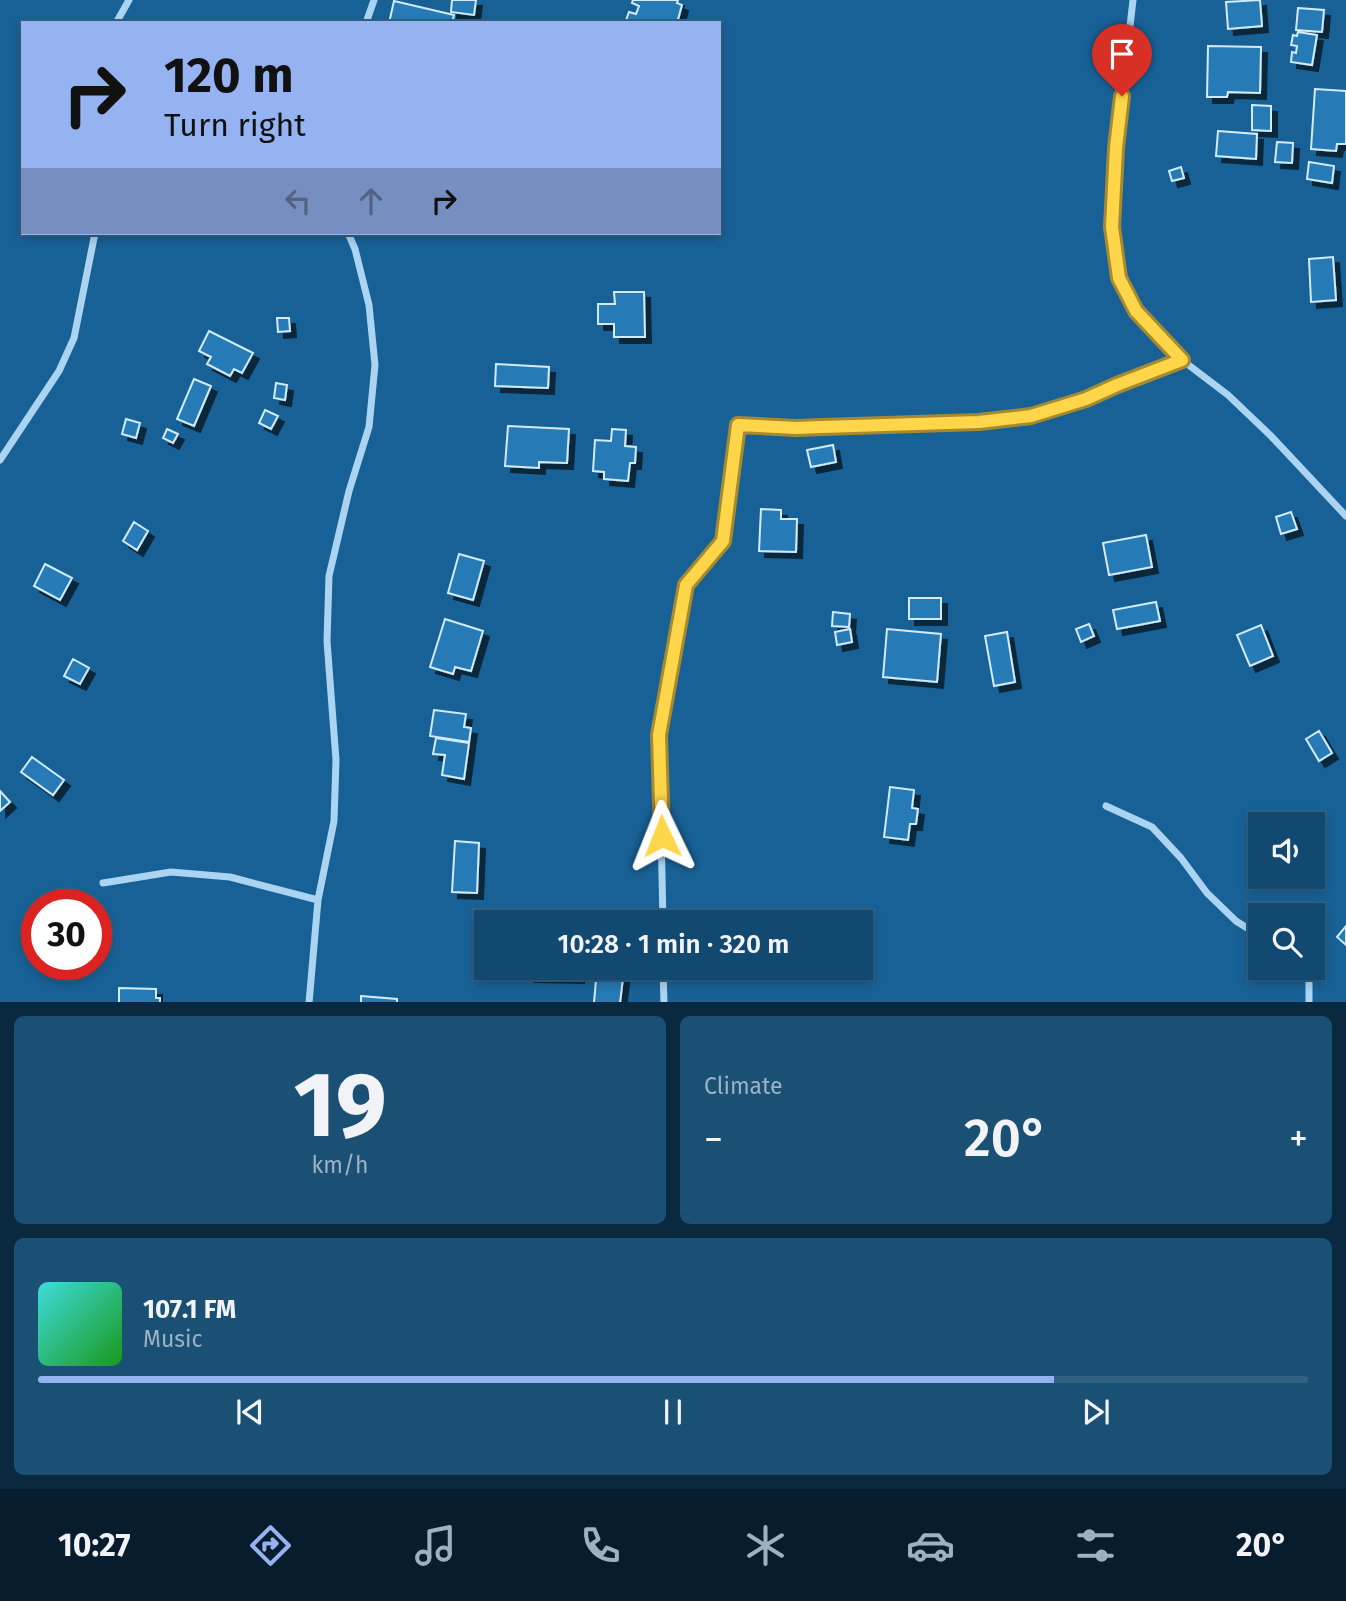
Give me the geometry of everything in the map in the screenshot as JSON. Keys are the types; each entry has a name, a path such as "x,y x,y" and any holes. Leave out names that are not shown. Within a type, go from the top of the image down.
{"street":[{"path":"117,21 129,0"},
{"path":"367,21 374,0"},
{"path":"1133,0 1116,148 1112,227 1119,278 1136,311 1182,360 1228,395 1270,435 1346,516"},
{"path":"0,460 59,371 74,338 95,235"},
{"path":"309,1002 318,900 334,821 336,760 327,641 329,576 349,491 369,428 375,365 369,306 349,235"},
{"path":"663,910 659,735 686,585 723,541 738,425 796,428 979,422 1031,416 1086,399 1182,360"},
{"path":"1106,806 1152,828 1181,858 1207,893 1236,921 1248,928"},
{"path":"103,883 171,872 230,877 318,900"},
{"path":"663,980 664,1002"},
{"path":"1309,1002 1310,980"}],"building":[{"path":"452,0 476,0 474,15 451,12"},
{"path":"633,0 678,0 677,3 682,5 678,21 626,21 629,12 636,14 639,6 632,3"},
{"path":"1260,0 1262,26 1228,29 1226,2"},
{"path":"394,1 454,15 452,21 389,21"},
{"path":"1298,8 1324,10 1322,32 1296,30"},
{"path":"1298,32 1317,35 1312,65 1291,62 1292,52 1296,53 1297,46 1291,45 1293,35 1297,36"},
{"path":"1208,46 1261,47 1260,93 1228,92 1227,97 1207,97"},
{"path":"1315,89 1346,91 1346,144 1337,144 1336,151 1311,149"},
{"path":"1252,105 1271,106 1271,131 1252,130"},
{"path":"1218,131 1257,134 1256,159 1216,156"},
{"path":"1277,142 1293,143 1292,163 1275,162"},
{"path":"1309,162 1334,166 1332,183 1307,179"},
{"path":"1181,167 1184,178 1172,181 1169,171"},
{"path":"1333,257 1336,300 1311,302 1309,259"},
{"path":"614,292 644,292 645,337 614,337 614,324 598,324 598,304 615,304"},
{"path":"277,318 289,318 290,331 278,332"},
{"path":"209,331 253,353 242,373 234,369 230,376 207,364 211,357 199,351"},
{"path":"496,364 549,367 548,388 495,386"},
{"path":"194,379 211,386 194,426 177,419"},
{"path":"276,383 287,385 285,400 274,398"},
{"path":"265,410 278,416 271,429 259,423"},
{"path":"126,419 140,423 136,438 122,434"},
{"path":"508,426 569,429 567,463 539,462 539,468 505,466"},
{"path":"167,429 178,434 173,443 163,438"},
{"path":"612,429 626,430 625,446 636,447 635,463 630,463 628,481 604,479 604,472 593,471 595,440 611,441"},
{"path":"833,445 836,462 811,467 807,450"},
{"path":"761,509 781,510 781,519 797,519 796,552 759,551"},
{"path":"1291,512 1297,529 1281,534 1276,517"},
{"path":"134,522 148,531 137,550 123,541"},
{"path":"1146,535 1152,567 1109,575 1103,543"},
{"path":"459,554 484,561 473,600 448,593"},
{"path":"45,564 72,578 60,600 34,586"},
{"path":"909,598 941,598 941,619 909,619"},
{"path":"1156,602 1160,621 1117,629 1113,610"},
{"path":"833,612 850,614 849,627 832,626"},
{"path":"445,619 483,631 471,671 455,667 453,674 430,667"},
{"path":"1089,624 1094,636 1081,642 1076,629"},
{"path":"1261,625 1273,656 1250,666 1237,635"},
{"path":"850,629 852,642 837,645 835,632"},
{"path":"887,629 941,634 937,682 883,677"},
{"path":"1007,632 1015,682 994,686 985,636"},
{"path":"73,659 89,668 80,684 64,676"},
{"path":"434,710 466,714 464,727 471,728 469,742 430,736"},
{"path":"1319,731 1332,753 1319,761 1306,739"},
{"path":"436,738 469,743 464,779 442,775 445,755 433,754"},
{"path":"32,757 64,780 53,795 21,772"},
{"path":"890,787 914,790 912,808 918,809 916,824 910,824 908,840 884,837"},
{"path":"0,791 10,802 0,811"},
{"path":"455,841 479,843 477,893 452,892"},
{"path":"1346,926 1346,945 1337,937"},
{"path":"596,980 623,980 620,1002 594,1002"},
{"path":"119,988 156,989 156,998 160,998 160,1002 119,1002"},
{"path":"361,996 397,999 397,1002 361,1002"}],"route":[{"path":"662,836 659,735 686,585 723,541 738,425 796,428 979,422 1031,416 1086,399 1182,360 1136,311 1119,278 1112,227 1122,96"}]}
